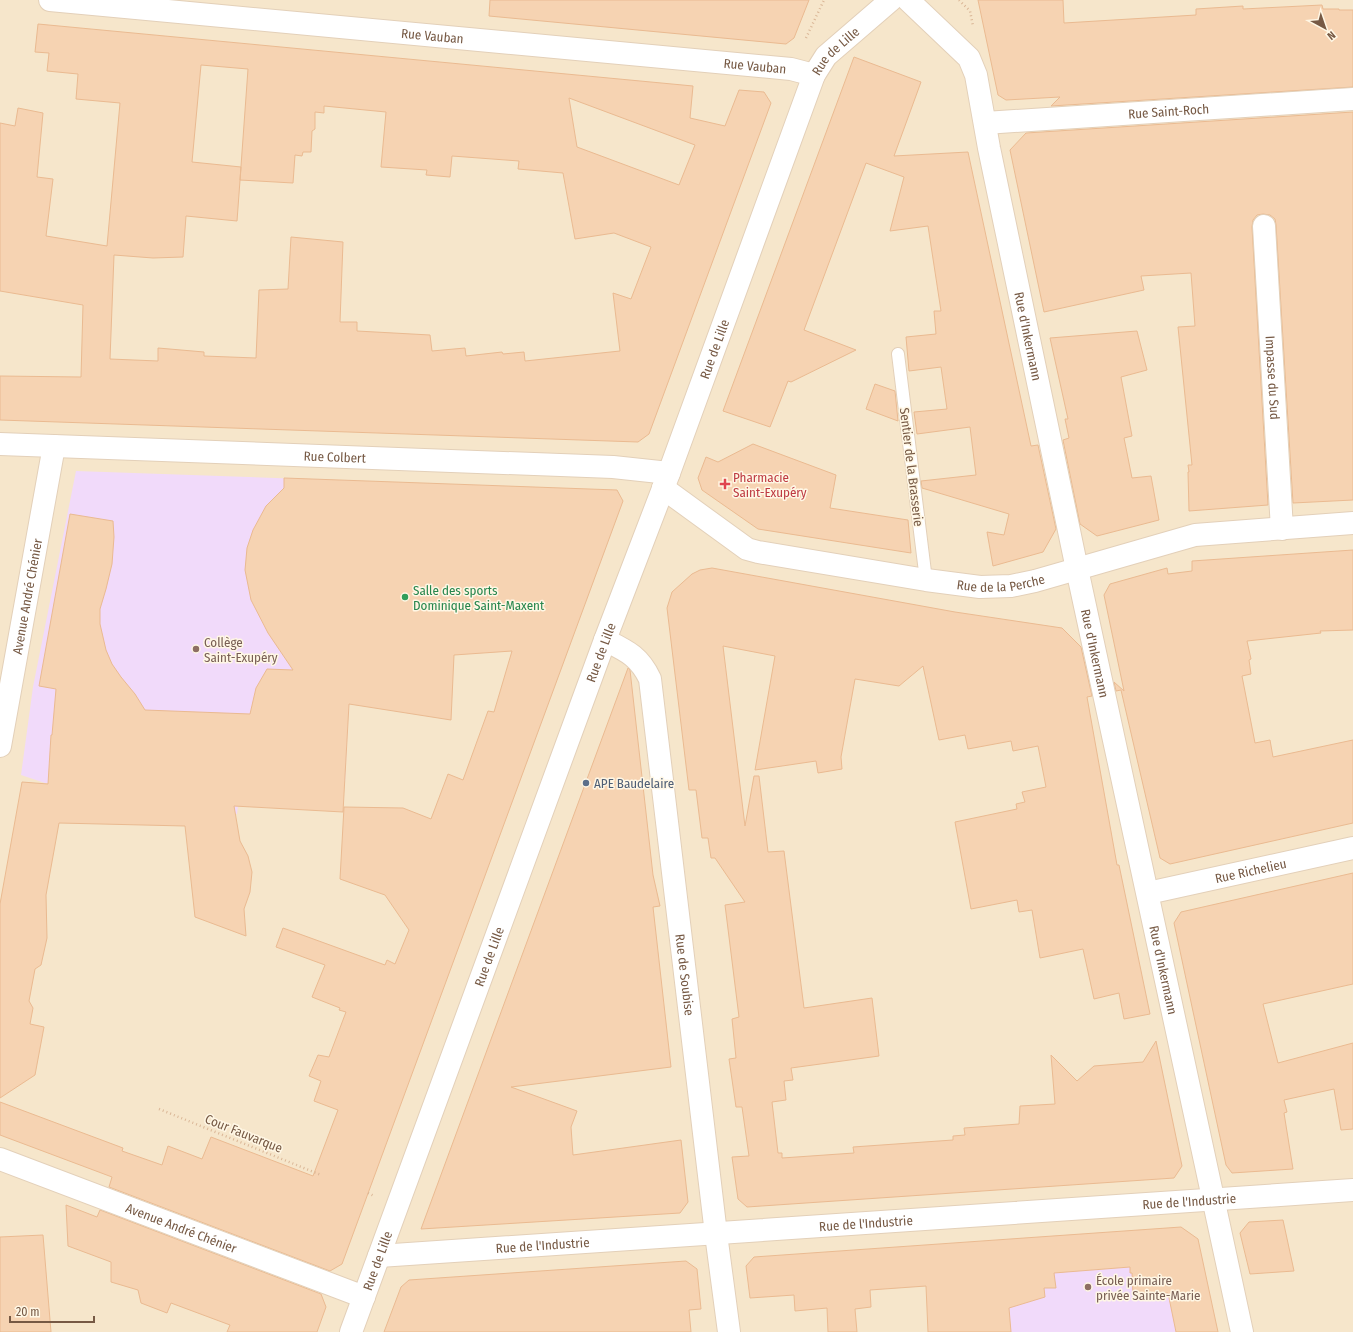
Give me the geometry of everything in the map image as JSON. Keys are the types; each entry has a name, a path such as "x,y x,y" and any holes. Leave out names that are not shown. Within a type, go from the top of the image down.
{"street":[{"name":"Rue Vauban","path":"50,0 784,68 814,75"},
{"name":"Rue de Lille","path":"351,1332 605,640 666,481 814,75 826,56 891,0"},
{"name":"Rue d'Inkermann","path":"908,0 969,58 976,75 990,156 1242,1332"},
{"name":"Rue Saint-Roch","path":"985,124 1353,99"},
{"name":"Impasse du Sud","path":"1264,226 1282,529"},
{"name":"Rue Colbert","path":"0,444 612,467 666,481"},
{"name":"Avenue André Chénier","path":"0,746 54,446"},
{"name":"Rue de la Perche","path":"666,481 747,548 758,552 926,580 980,587 1000,588 1023,584 1195,535 1353,523"},
{"name":"Rue de Soubise","path":"605,640 625,650 636,658 644,667 650,679 729,1332"},
{"name":"Rue Richelieu","path":"1148,893 1353,848"},
{"name":"Avenue André Chénier","path":"0,1159 364,1297"},
{"name":"Rue de l'Industrie","path":"379,1256 1353,1190"}],"lane":[{"name":"Sentier de la Brasserie","path":"898,354 926,580"}],"path":[{"name":"Cour Fauvarque","path":"159,1109 321,1175"}],"shaded area":[{"path":"0,0 1353,0 1353,1332 0,1332"},
{"name":"Collège Saint-Exupéry","path":"76,471 360,481 345,782 327,783 238,806 237,814 163,810 78,785 45,783 21,775 33,687"},
{"path":"1106,1233 1218,1332 971,1332"}],"building":[{"path":"490,0 809,0 794,38 786,44 489,16"},
{"path":"978,0 1063,0 1064,23 1196,15 1196,9 1243,6 1243,9 1322,5 1323,9 1353,10 1353,87 1051,106 1060,97 1006,100 998,95"},
{"path":"38,24 693,86 690,118 725,126 739,90 764,92 771,103 649,434 638,442 0,420 0,376 81,377 83,305 0,291 0,123 15,126 18,108 43,113 37,177 53,179 46,236 107,246 120,103 76,99 78,74 47,71 49,53 35,52","holes":["201,65 248,69 241,167 192,162","569,98 695,145 679,185 577,147","324,106 386,112 381,167 427,170 426,175 450,177 452,156 519,161 518,169 563,173 575,239 614,233 651,247 631,299 613,293 620,351 525,361 524,352 503,354 502,352 466,356 465,348 432,351 430,335 357,331 357,322 340,322 343,242 291,237 288,289 259,290 256,358 204,356 204,352 158,348 158,361 110,359 114,255 153,258 183,257 186,216 237,221 240,180 293,183 295,155 302,156 303,152 311,152 312,131 315,129 315,112 324,113"]},
{"path":"854,57 921,82 894,156 968,152 1031,446 1038,445 1056,529 1043,552 993,566 987,532 1004,535 1009,514 922,488 921,481 976,475 970,427 917,434 914,412 947,409 941,367 909,371 906,337 936,334 934,311 941,311 928,226 890,231 904,177 866,163 804,330 856,350 791,382 788,381 770,427 723,411"},
{"path":"1353,112 1353,500 1293,503 1276,225 1275,219 1270,215 1263,214 1257,215 1253,220 1252,227 1268,505 1189,511 1188,465 1192,465 1178,327 1195,326 1191,273 1141,276 1144,290 1044,312 1010,150 1026,133"},
{"path":"1137,331 1147,370 1121,377 1132,436 1124,438 1132,478 1151,476 1159,520 1097,536 1080,524 1063,440 1069,438 1065,419 1068,419 1050,338"},
{"path":"875,384 895,391 898,421 866,409"},
{"path":"753,444 836,475 830,508 908,520 911,553 758,529 702,490 698,478 706,457 718,462"},
{"path":"284,478 617,490 623,501 342,1264 330,1271 109,1187 112,1177 0,1135 0,1102 123,1148 122,1151 162,1165 168,1146 202,1159 211,1137 313,1176 338,1110 314,1101 321,1081 309,1076 318,1055 329,1057 346,1012 339,1010 340,1008 312,997 325,965 276,947 283,928 385,965 387,960 395,964 409,930 385,895 340,879 344,807 403,808 431,819 448,774 463,780 488,711 494,712 512,651 454,655 451,720 349,704 343,812 234,806 240,841 248,856 252,872 250,892 244,909 246,936 195,917 185,826 59,823 46,895 47,938 41,965 35,969 29,1001 33,1008 30,1024 44,1027 35,1075 0,1098 0,904 22,782 48,784 56,689 39,686 70,514 113,521 114,537 112,564 100,609 100,624 106,650 112,664 135,694 145,710 250,714 256,688 267,669 293,670 268,633 251,600 245,570 247,548 253,530 266,506 284,488"},
{"path":"1353,550 1353,630 1320,631 1321,633 1247,641 1251,659 1249,660 1251,674 1242,676 1255,743 1270,740 1273,757 1353,740 1353,823 1170,864 1160,858 1121,690 1116,691 1114,682 1124,691 1104,595 1110,584 1167,568 1168,574 1192,571 1192,561"},
{"path":"712,568 955,612 1062,628 1081,647 1092,696 1087,697 1117,865 1119,865 1150,1014 1124,1019 1119,993 1094,999 1083,949 1040,958 1032,910 1019,912 1017,900 971,909 955,822 1017,809 1016,804 1025,802 1022,792 1046,787 1038,746 1013,751 1011,741 968,749 965,735 939,740 923,666 899,686 855,679 841,757 842,769 818,773 816,761 755,770 775,656 723,646 745,826 754,776 759,776 768,852 784,851 804,1008 872,998 879,1056 791,1068 793,1080 784,1081 786,1100 772,1102 778,1153 782,1153 782,1158 854,1153 853,1147 953,1140 953,1136 965,1135 964,1128 1019,1124 1020,1106 1055,1104 1051,1055 1077,1081 1094,1066 1143,1062 1156,1041 1182,1166 1174,1178 747,1207 738,1199 732,1157 749,1156 742,1107 736,1107 729,1059 736,1058 732,1019 739,1017 725,905 745,902 715,858 711,858 708,838 702,838 696,790 689,790 667,608 672,592 692,574 700,570"},
{"path":"628,668 630,670 653,875 660,906 653,907 671,1067 511,1087 577,1111 571,1127 573,1155 681,1140 688,1202 680,1213 421,1229"},
{"path":"1353,873 1353,984 1263,1004 1278,1063 1353,1043 1353,1129 1341,1130 1334,1089 1284,1100 1287,1112 1284,1113 1293,1169 1232,1173 1226,1165 1174,923 1181,912"},
{"path":"66,1205 97,1217 100,1210 321,1294 326,1307 317,1332 227,1332 230,1325 171,1303 167,1313 141,1303 138,1290 111,1282 111,1262 68,1246"},
{"path":"1283,1220 1294,1271 1250,1274 1240,1233 1249,1222"},
{"path":"1181,1227 1198,1239 1218,1332 1176,1332 1168,1293 1133,1295 1132,1273 1130,1273 1130,1267 1054,1273 1056,1288 1044,1288 1045,1297 1009,1308 1011,1332 928,1332 926,1286 870,1290 871,1307 855,1309 857,1332 828,1332 827,1308 795,1311 794,1295 750,1298 746,1266 754,1257"},
{"path":"43,1235 51,1332 0,1332 0,1237"},
{"path":"686,1261 697,1269 701,1309 689,1310 691,1332 384,1332 401,1287 409,1280"}],"place":[{"name":"Pharmacie Saint-Exupéry","path":"725,484"},
{"name":"Salle des sports Dominique Saint-Maxent","path":"405,597"},
{"name":"Collège Saint-Exupéry","path":"196,649"},
{"name":"APE Baudelaire","path":"586,783"},
{"name":"École primaire privée Sainte-Marie","path":"1088,1287"}]}
